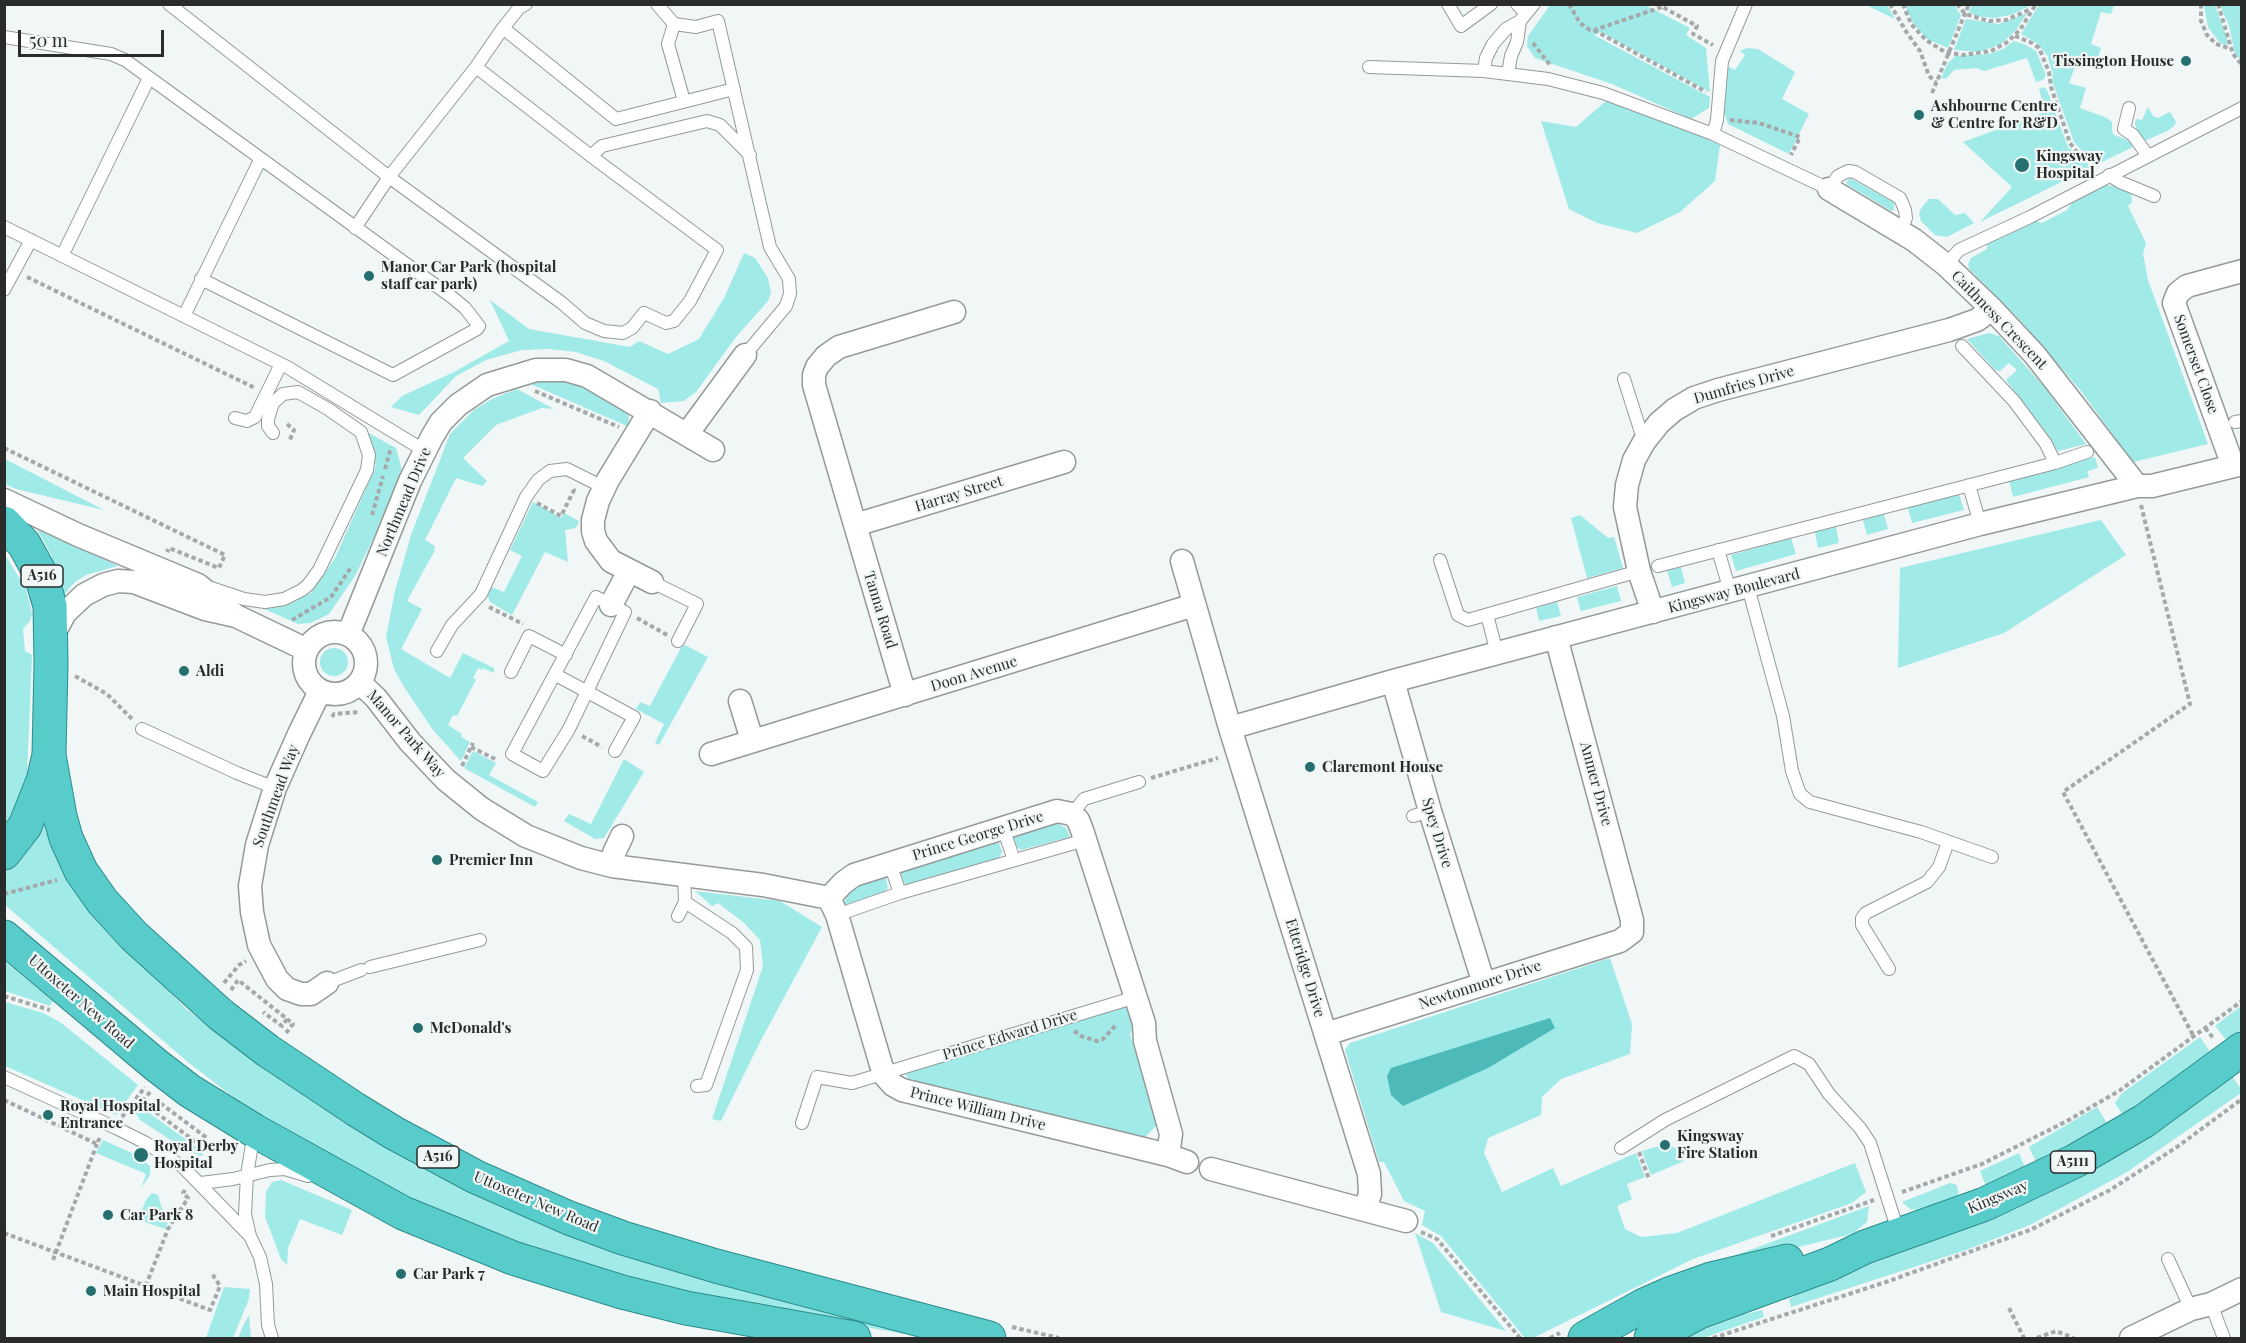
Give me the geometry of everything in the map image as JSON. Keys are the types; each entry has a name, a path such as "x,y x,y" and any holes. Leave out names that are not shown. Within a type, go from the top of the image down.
{"highway":[{"name":"A516","path":"4,523 24,544 41,575 50,606 51,640 49,754 35,805 25,826 4,853"},
{"name":"Uttoxeter New Road","path":"49,754 66,838 81,871 102,902 134,936 221,1015 268,1051 365,1115 476,1177 569,1218 623,1238 716,1266 998,1332"},
{"name":"Uttoxeter New Road","path":"4,938 162,1085 208,1103 365,1193 438,1228 513,1258 561,1274 686,1308 854,1338"},
{"name":"Kingsway","path":"1651,1338 1699,1312 1830,1264 1866,1247 1985,1204 2075,1161 2144,1121 2241,1049"},
{"name":"Kingsway","path":"1585,1338 1644,1305 1711,1280 1830,1251 1866,1247"}],"street":[{"name":"Caithness Crescent","path":"1828,189 1900,232 1946,265 1992,309 2035,355 2137,486"},
{"name":"Somerset Close","path":"2237,465 2174,303 2178,293 2187,286 2241,271"},
{"name":"Dumfries Drive","path":"1653,612 1649,569 1625,507 1627,485 1634,460 1659,423 1674,410 1694,398 1949,330 1977,320 1992,309"},
{"name":"Tanna Road","path":"905,694 814,385 817,367 838,347 954,312"},
{"path":"687,434 745,355"},
{"name":"Northmead Drive","path":"348,635 425,451 441,422 458,405 487,385 536,370 566,370 587,375 713,450"},
{"path":"650,411 605,488 595,511 593,531 596,541 611,561 652,582"},
{"name":"Harray Street","path":"855,525 1064,462"},
{"name":"Kingsway Boulevard","path":"1230,728 1394,681 1980,524 2137,486 2152,486 2237,465"},
{"path":"4,500 78,535 198,585 236,616"},
{"name":"Etteridge Drive","path":"1182,561 1237,752 1369,1174 1370,1194 1365,1209"},
{"path":"618,608 629,571"},
{"path":"51,640 66,613 84,595 103,585 118,581 134,582 206,609 236,616 307,650"},
{"name":"Doon Avenue","path":"711,754 1194,605"},
{"path":"332,633 348,635 362,647 366,658 366,670 360,683 340,694 321,691 308,678 304,666 307,650 318,637 332,633"},
{"name":"Anmer Drive","path":"1556,637 1629,909 1632,932"},
{"name":"Spey Drive","path":"1394,681 1422,814 1484,984"},
{"name":"Manor Park Way","path":"360,683 376,698 417,749 464,796 526,836 581,858 612,866"},
{"name":"Southmead Way","path":"321,691 298,734 275,788 256,845 251,874 252,912 262,954 282,984 296,993 311,994 330,981"},
{"path":"740,701 752,740"},
{"name":"Prince George Drive","path":"833,906 843,883 854,875 1057,811 1071,814"},
{"path":"1071,814 1078,820 1136,996"},
{"path":"622,836 614,852 612,866 810,892 833,906 884,1075"},
{"name":"Newtonmore Drive","path":"1326,1034 1620,940 1632,932"},
{"name":"Prince William Drive","path":"884,1075 892,1085 902,1090 1177,1159 1145,1041 1144,1023 1136,996"},
{"path":"1211,1169 1255,1172 1406,1221"},
{"path":"2131,1338 2241,1289"}],"lane":[{"path":"169,4 389,177 562,303 585,323 604,331 623,333 632,328 644,313 666,323 674,321 681,315 717,250 476,67"},
{"path":"355,228 389,177 476,67 503,28 519,8 526,4"},
{"path":"657,4 674,24 696,27 718,21 770,247 789,279 790,294 779,316 745,355"},
{"path":"1448,4 1461,26 1491,4"},
{"path":"1517,4 1527,13"},
{"path":"1713,134 1718,120 1718,98 1725,51 1746,4"},
{"path":"1484,71 1486,58 1493,44 1506,29 1527,13"},
{"path":"1508,74 1511,56 1527,13"},
{"path":"674,24 668,44 684,101"},
{"path":"503,28 616,119 734,89"},
{"path":"4,37 117,56 453,298 478,322 477,329 393,375 201,279"},
{"path":"1369,67 1484,71 1564,82 1603,93 1713,134 1828,189"},
{"path":"62,256 149,78"},
{"path":"2129,108 2124,129 2133,135 2148,156"},
{"path":"1946,265 1959,250 2030,217 2241,108"},
{"path":"591,156 602,146 707,122 720,125 750,156"},
{"path":"184,316 260,160"},
{"path":"2109,175 2154,196"},
{"path":"4,227 281,364 316,383 425,451"},
{"path":"4,290 31,240"},
{"path":"1962,346 2014,401 2046,444 2055,463"},
{"path":"235,418 246,421 255,417 281,364"},
{"path":"1624,379 1644,442"},
{"path":"316,383 328,409"},
{"path":"198,585 244,599 265,602 295,595 314,578 367,470 367,447 361,432 298,392 283,394 275,400 268,412 268,426 273,434"},
{"path":"1440,560 1458,615 1468,620 1718,550 2055,463 2087,452"},
{"path":"437,651 452,625 481,594 526,497 538,480 550,471 567,469 605,488"},
{"path":"1969,485 1980,524"},
{"path":"1718,550 1739,589 1783,716 1792,771 1800,794 1810,802 1921,832 1992,857"},
{"path":"652,582 697,604 678,641"},
{"path":"596,597 618,608 586,692 569,729 543,771 512,754 566,655 596,597"},
{"path":"1487,615 1497,653"},
{"path":"511,672 529,636 566,655"},
{"path":"555,675 634,717 615,751"},
{"path":"142,729 275,788"},
{"path":"1071,814 1084,799 1139,782"},
{"path":"1003,828 1014,860"},
{"path":"833,906 900,893 1085,840"},
{"path":"1889,969 1862,925 1862,918 1866,913 1927,882 1939,867 1948,842"},
{"path":"890,864 900,893"},
{"path":"678,916 685,902 684,874"},
{"path":"685,902 732,933 746,946 747,970 706,1085 697,1086"},
{"path":"330,981 365,969 480,940"},
{"name":"Prince Edward Drive","path":"801,1123 817,1077 852,1083 884,1075 1136,996"},
{"path":"1621,1148 1665,1120 1794,1056 1809,1064 1829,1094 1860,1128 1870,1143 1899,1235"},
{"path":"4,1077 116,1128 173,1161 201,1183 250,1236"},
{"path":"255,1131 247,1176 245,1214 250,1236 260,1257 266,1284 267,1319 272,1338"},
{"path":"201,1183 285,1168 365,1193"},
{"path":"2168,1259 2224,1338"}],"path":[{"path":"1569,4 1580,23 1590,30 1594,30 1718,98"},
{"path":"1657,4 1697,26 1693,34 1725,51"},
{"path":"1890,4 1920,51 1929,76 1936,82"},
{"path":"1903,4 1907,17 1926,40 1949,52 1964,55 1991,51 2015,36 2034,6"},
{"path":"1957,4 1965,14 1982,20 1997,21 2006,20 2034,6"},
{"path":"1932,93 1969,4"},
{"path":"2201,4 2201,21 2207,35 2216,44 2231,49"},
{"path":"2218,4 2231,49 2241,65"},
{"path":"1594,30 1662,8"},
{"path":"1527,13 1526,34 1564,82"},
{"path":"1902,26 1907,17"},
{"path":"2015,36 2039,48 2049,72 2050,87 2070,143 2076,151 2109,175"},
{"path":"1718,120 1759,123 1800,137 1785,167"},
{"path":"14,271 267,394"},
{"path":"507,378 636,434"},
{"path":"4,448 225,555 219,568 169,548 160,569"},
{"path":"526,497 561,516 574,490 569,486 578,473"},
{"path":"2137,486 2190,704 2062,792 2194,1037"},
{"path":"476,599 532,629 529,636"},
{"path":"618,608 678,641"},
{"path":"73,675 107,694 142,729"},
{"path":"569,729 614,754 615,751"},
{"path":"471,747 498,761 512,754"},
{"path":"1139,782 1237,752"},
{"path":"4,894 59,879"},
{"path":"218,990 239,965 262,954"},
{"path":"230,991 238,980 293,1024 287,1032"},
{"path":"1760,1240 1982,1164 2007,1153 2119,1091 2241,1001"},
{"path":"256,1007 282,1026 287,1019"},
{"path":"1067,1017 1071,1029 1097,1041 1104,1039 1116,1025"},
{"path":"162,1085 156,1101 207,1138 201,1146 142,1102 162,1085"},
{"path":"1713,1338 1886,1282 2030,1230 2110,1190 2177,1147 2241,1099"},
{"path":"1635,1140 1649,1179"},
{"path":"53,1260 97,1144"},
{"path":"143,1293 168,1229 188,1198 183,1193 188,1186 201,1183"},
{"path":"1406,1221 1416,1230 1437,1239 1520,1338"},
{"path":"4,1233 210,1310 220,1286 211,1272"},
{"path":"2009,1308 2024,1338"},
{"path":"2037,1338 2056,1331 2074,1338"},
{"path":"2056,1331 2059,1338"},
{"path":"998,1332 1059,1338"}],"shaded area":[{"path":"1972,4 2032,5 2011,15 1993,18 1976,16 1969,12"},
{"path":"1550,5 1645,5 1690,28 1686,35 1706,48 1710,92 1601,32 1594,35 1710,97 1709,108 1691,119 1612,84 1535,58 1527,46 1528,36"},
{"path":"1866,5 1887,5 1895,19"},
{"path":"1905,5 1954,5 1961,15 1948,48 1927,39 1913,23"},
{"path":"2039,5 2114,5 2111,14 2101,12 2091,44 2101,48 2096,64 2078,59 2069,83 2086,88 2080,108 2107,118 2112,122 2114,135 2128,140 2133,147 2102,162 2084,153 2074,142 2052,81 2053,74 2047,55 2037,43 2021,34"},
{"path":"2204,5 2215,5 2229,44 2224,45 2219,42 2208,27"},
{"path":"2220,5 2241,5 2241,60 2235,54 2229,26"},
{"path":"2027,13 2016,30 2001,44 1979,52 1954,50 1966,19 1999,24"},
{"path":"2014,41 2036,51 2046,75 2043,80 2036,82 2027,58 1984,71 1976,68 1954,70 1946,79 1941,78 1948,63 1955,56 1989,54 2003,49"},
{"path":"1747,48 1758,49 1795,72 1782,99 1809,114 1789,154 1728,124 1724,112 1727,66 1735,70 1745,55 1740,51"},
{"path":"2044,87 2068,147 2092,167 1980,222 2012,187 1963,142 2045,112 2039,89"},
{"path":"1607,100 1656,116 1720,145 1715,181 1680,212 1637,233 1597,223 1569,209 1541,121 1576,127"},
{"path":"2148,107 2153,116 2158,118 2170,112 2176,122 2169,130 2145,141 2138,134 2135,123 2136,119 2142,120"},
{"path":"1850,178 1894,202 1894,210 1891,211 1848,185 1846,182"},
{"path":"2105,185 2120,187 2131,194 2132,202 2128,206 2146,243 2143,253 2148,280 2208,444 2133,462 2081,391 2019,319 1969,269 1968,264 1971,258 1987,249 1987,241 2029,219 2042,223 2067,210 2075,198"},
{"path":"1929,199 1938,199 1955,215 1965,213 1974,223 1947,237 1935,235 1921,221 1919,213"},
{"path":"744,253 755,258 768,278 771,293 768,301 736,337 696,392 684,401 661,403 658,389 604,361 576,352 549,349 522,350 486,360 456,376 419,415 391,407 402,396 454,372 509,341 490,300 529,329 630,347 639,341 668,354 699,339 724,298"},
{"path":"1989,333 1999,336 2045,388 2086,444 2058,451 2006,380 2017,370 2009,363 2000,371 1995,370 1967,339"},
{"path":"553,380 572,382 628,410 629,423 627,426 526,382"},
{"path":"517,389 554,409 542,408 496,425 463,458 487,481 482,486 456,478 425,540 435,546 434,552 407,601 422,609 401,649 450,678 463,653 494,668 494,673 478,668 473,678 476,680 457,716 453,715 448,725 470,742 461,761 433,730 404,687 394,669 386,637 395,591 411,535 450,434 474,410 492,399"},
{"path":"367,432 396,448 402,470 355,576 329,614 311,623 298,624 260,607 286,606 311,593 335,558 376,466"},
{"path":"2095,457 2098,468 2087,471 2089,477 2013,497 2009,480"},
{"path":"5,459 104,510 16,489 5,484"},
{"path":"1959,494 1964,510 1912,523 1908,508"},
{"path":"533,502 561,518 564,513 579,521 576,528 565,530 568,562 545,552 512,615 490,602 487,595 491,587 504,592 522,556 510,550"},
{"path":"1884,514 1888,529 1867,535 1863,520"},
{"path":"1580,515 1608,538 1614,537 1623,568 1587,578 1571,518"},
{"path":"2101,520 2126,555 2004,633 1898,668 1900,568"},
{"path":"35,525 118,566 86,575 75,582 61,598 51,555"},
{"path":"1836,527 1839,543 1818,548 1815,532"},
{"path":"1791,538 1796,554 1736,571 1731,555"},
{"path":"4,553 26,589 32,614 30,621 23,629 25,651 32,655 27,776 24,790 4,833"},
{"path":"1681,567 1685,583 1672,587 1667,570"},
{"path":"1617,586 1621,601 1581,611 1577,597"},
{"path":"1557,602 1561,616 1539,621 1536,608"},
{"path":"683,644 708,657 659,745 655,743 664,724 636,709 640,702 650,706"},
{"path":"334,648 344,652 348,662 344,672 334,676 324,672 320,662 324,652"},
{"path":"473,751 496,763 489,775 538,802 535,807 464,768"},
{"path":"624,759 644,772 604,838 595,839 564,821 569,814 591,824"},
{"path":"46,823 138,959 185,1008 229,1041 406,1154 904,1331 904,1334 701,1297 535,1253 436,1217 284,1136 189,1063 5,905 5,871 30,847"},
{"path":"1057,823 1066,828 1070,837 1021,850 1017,847 1012,835"},
{"path":"998,840 1002,852 999,858 907,885 903,882 900,870"},
{"path":"885,874 888,888 884,892 844,905 849,889"},
{"path":"695,891 780,901 822,927 760,1042 721,1121 712,1119 763,966 760,940 744,923 718,903 712,906"},
{"path":"1610,958 1632,1024 1630,1054 1561,1079 1542,1097 1541,1115 1488,1138 1484,1153 1502,1192 1553,1168 1561,1186 1636,1153 1645,1177 1627,1184 1632,1199 1617,1206 1625,1229 1641,1237 1677,1233 1855,1163 1866,1192 1852,1203 1693,1259 1533,1338 1525,1338 1441,1236 1422,1225 1425,1211 1404,1201 1384,1162 1379,1162 1345,1050 1350,1043"},
{"path":"4,960 53,1001 50,1006 5,991"},
{"path":"5,1002 43,1013 60,1022 138,1085 116,1115 5,1066"},
{"path":"1128,1006 1135,1025 1130,1034 1158,1124 1143,1139 909,1080 904,1072 1118,1007"},
{"path":"2241,1006 2241,1031 2228,1042 2215,1026"},
{"path":"1550,1018 1555,1028 1488,1068 1403,1106 1391,1095 1387,1076 1391,1068"},
{"path":"2200,1037 2209,1050 2208,1056 2134,1111 2122,1114 2115,1103 2121,1094"},
{"path":"2232,1076 2241,1089 2241,1093 2127,1172 2030,1225 1966,1250 1791,1307 1789,1299 1819,1281 2006,1213 2052,1191 2136,1145"},
{"path":"137,1104 203,1152 202,1156 189,1152 140,1120 133,1109"},
{"path":"2097,1107 2108,1125 2066,1149 2036,1162 2029,1147"},
{"path":"103,1140 136,1155 150,1166 150,1175 141,1188 146,1175 144,1173 96,1153"},
{"path":"1670,1145 1680,1151 1684,1161 1651,1175 1642,1151"},
{"path":"2019,1153 2026,1170 1986,1186 1980,1171"},
{"path":"281,1180 352,1210 342,1235 300,1219 288,1248 287,1265 281,1259 265,1217 266,1192 272,1182"},
{"path":"1950,1183 1957,1185 1959,1196 1917,1210 1910,1209 1902,1202"},
{"path":"152,1193 158,1195 162,1209 169,1218 166,1229 138,1220 146,1200"},
{"path":"1869,1206 1867,1222 1852,1234 1682,1275"},
{"path":"1415,1233 1433,1243 1506,1331 1441,1312"},
{"path":"224,1287 250,1289 249,1299 233,1338 206,1338"},
{"path":"1762,1310 1764,1317 1703,1338 1679,1338 1702,1324"},
{"path":"249,1315 251,1338 238,1338 243,1326"}],"place":[{"name":"Tissington House","path":"2186,61"},
{"name":"Ashbourne Centre & Centre for R&D","path":"1919,115"},
{"name":"Kingsway Hospital","path":"2022,165"},
{"name":"Manor Car Park (hospital staff car park)","path":"369,276"},
{"name":"Aldi","path":"184,671"},
{"name":"Claremont House","path":"1310,767"},
{"name":"Premier Inn","path":"437,860"},
{"name":"McDonald's","path":"418,1028"},
{"name":"Royal Hospital Entrance","path":"48,1115"},
{"name":"Kingsway Fire Station","path":"1665,1145"},
{"name":"Royal Derby Hospital","path":"141,1155"},
{"name":"Car Park 8","path":"108,1215"},
{"name":"Car Park 7","path":"401,1274"},
{"name":"Main Hospital","path":"91,1291"}]}
